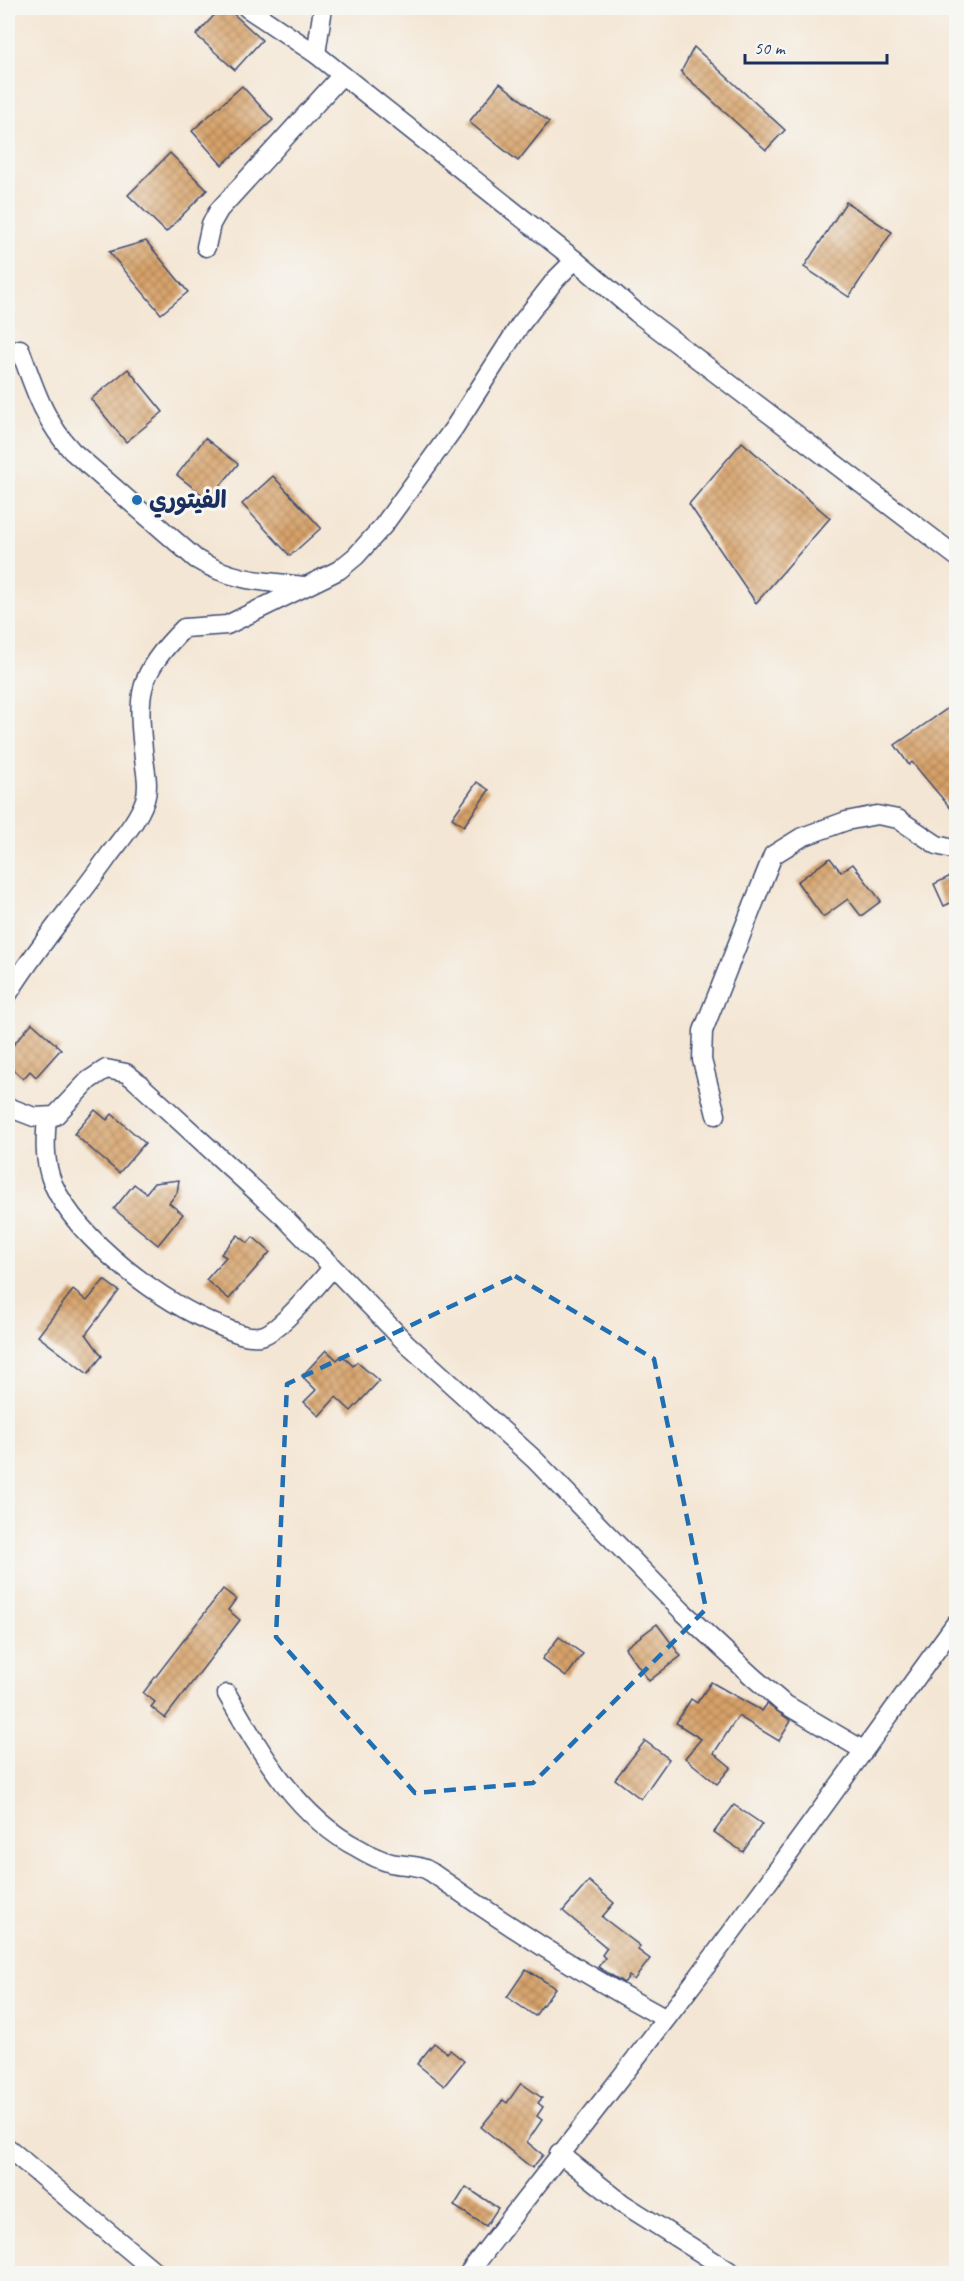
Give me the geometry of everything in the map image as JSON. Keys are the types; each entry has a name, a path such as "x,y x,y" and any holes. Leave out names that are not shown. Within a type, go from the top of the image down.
{"street":[{"path":"247,8 316,54 575,260 637,314 957,556"},
{"path":"316,54 323,8"},
{"path":"206,247 211,224 219,210 342,75"},
{"path":"8,994 32,957 77,901 137,817 145,799 147,787 140,690 148,669 184,628 227,625 339,570 356,556 383,526 454,428 520,326 556,279 575,260"},
{"path":"20,349 43,411 55,432 72,451 196,559 218,573 253,581 306,586"},
{"path":"716,1115 702,1060 703,1031 763,875 773,855 802,837 846,821 877,815 898,819 937,845 957,850"},
{"path":"8,1107 25,1115 55,1116 97,1074 106,1069 126,1073 283,1216 407,1344 534,1459 682,1611 753,1677 783,1703 863,1750"},
{"path":"47,1117 45,1143 52,1183 71,1214 128,1271 177,1305 239,1333 258,1336 269,1332 291,1313 332,1268"},
{"path":"468,2274 559,2153 666,2019 784,1862 957,1623"},
{"path":"227,1695 270,1765 301,1801 338,1837 390,1863 429,1871 492,1914 613,1990 666,2019"},
{"path":"8,2148 158,2274"},
{"path":"559,2153 622,2203 734,2274"}],"highlighted area":[{"path":"515,1276 654,1359 706,1609 533,1783 415,1793 276,1637 287,1384"}],"building":[{"path":"221,8 227,8 262,40 235,70 196,35"},
{"path":"694,47 785,130 766,150 681,72"},
{"path":"500,83 549,122 518,161 469,122"},
{"path":"242,86 273,120 222,165 192,131"},
{"path":"170,153 207,190 166,232 128,195"},
{"path":"846,202 892,232 849,297 804,267"},
{"path":"146,241 188,292 161,314 109,252"},
{"path":"128,369 163,412 126,442 91,399"},
{"path":"205,438 238,464 209,500 177,475"},
{"path":"742,442 830,518 756,603 689,504"},
{"path":"273,476 321,528 290,556 242,504"},
{"path":"957,702 957,816 912,762 909,765 895,745"},
{"path":"477,782 489,790 464,826 452,818"},
{"path":"830,858 841,872 853,864 881,901 861,916 848,899 823,917 797,882"},
{"path":"957,873 957,900 944,906 934,884"},
{"path":"32,1023 61,1049 36,1077 30,1071 23,1079 8,1065 8,1051"},
{"path":"95,1110 107,1120 112,1114 145,1143 119,1173 74,1134"},
{"path":"179,1180 177,1193 169,1203 183,1214 158,1245 114,1209 134,1184 146,1193 154,1183"},
{"path":"238,1235 248,1243 253,1237 270,1252 229,1299 206,1280 226,1257 221,1254"},
{"path":"104,1280 119,1291 86,1334 102,1356 88,1374 38,1336 73,1290 87,1301"},
{"path":"326,1350 337,1360 342,1355 353,1366 357,1362 379,1381 351,1411 336,1397 319,1416 304,1402 316,1390 302,1376"},
{"path":"223,1589 236,1599 228,1610 240,1620 165,1718 151,1707 155,1702 143,1693"},
{"path":"657,1624 681,1656 649,1681 625,1648"},
{"path":"559,1637 583,1654 566,1677 542,1659"},
{"path":"711,1682 762,1711 767,1704 791,1721 779,1741 738,1716 714,1753 731,1767 717,1784 685,1758 701,1739 676,1723 691,1699 697,1703"},
{"path":"645,1741 669,1759 641,1799 615,1779"},
{"path":"734,1805 762,1824 743,1852 714,1832"},
{"path":"589,1881 614,1903 602,1917 640,1946 638,1950 650,1959 634,1980 629,1976 624,1983 598,1967 605,1958 602,1955 607,1948 563,1911"},
{"path":"526,1969 555,1988 535,2016 507,1997"},
{"path":"434,2043 447,2053 450,2050 464,2061 444,2086 417,2064"},
{"path":"521,2083 542,2098 538,2103 543,2107 537,2116 542,2120 527,2142 543,2155 532,2168 481,2127 503,2100 507,2103"},
{"path":"466,2187 498,2208 486,2226 454,2206"}],"place":[{"name":"الفيتوري","path":"137,500"}]}
